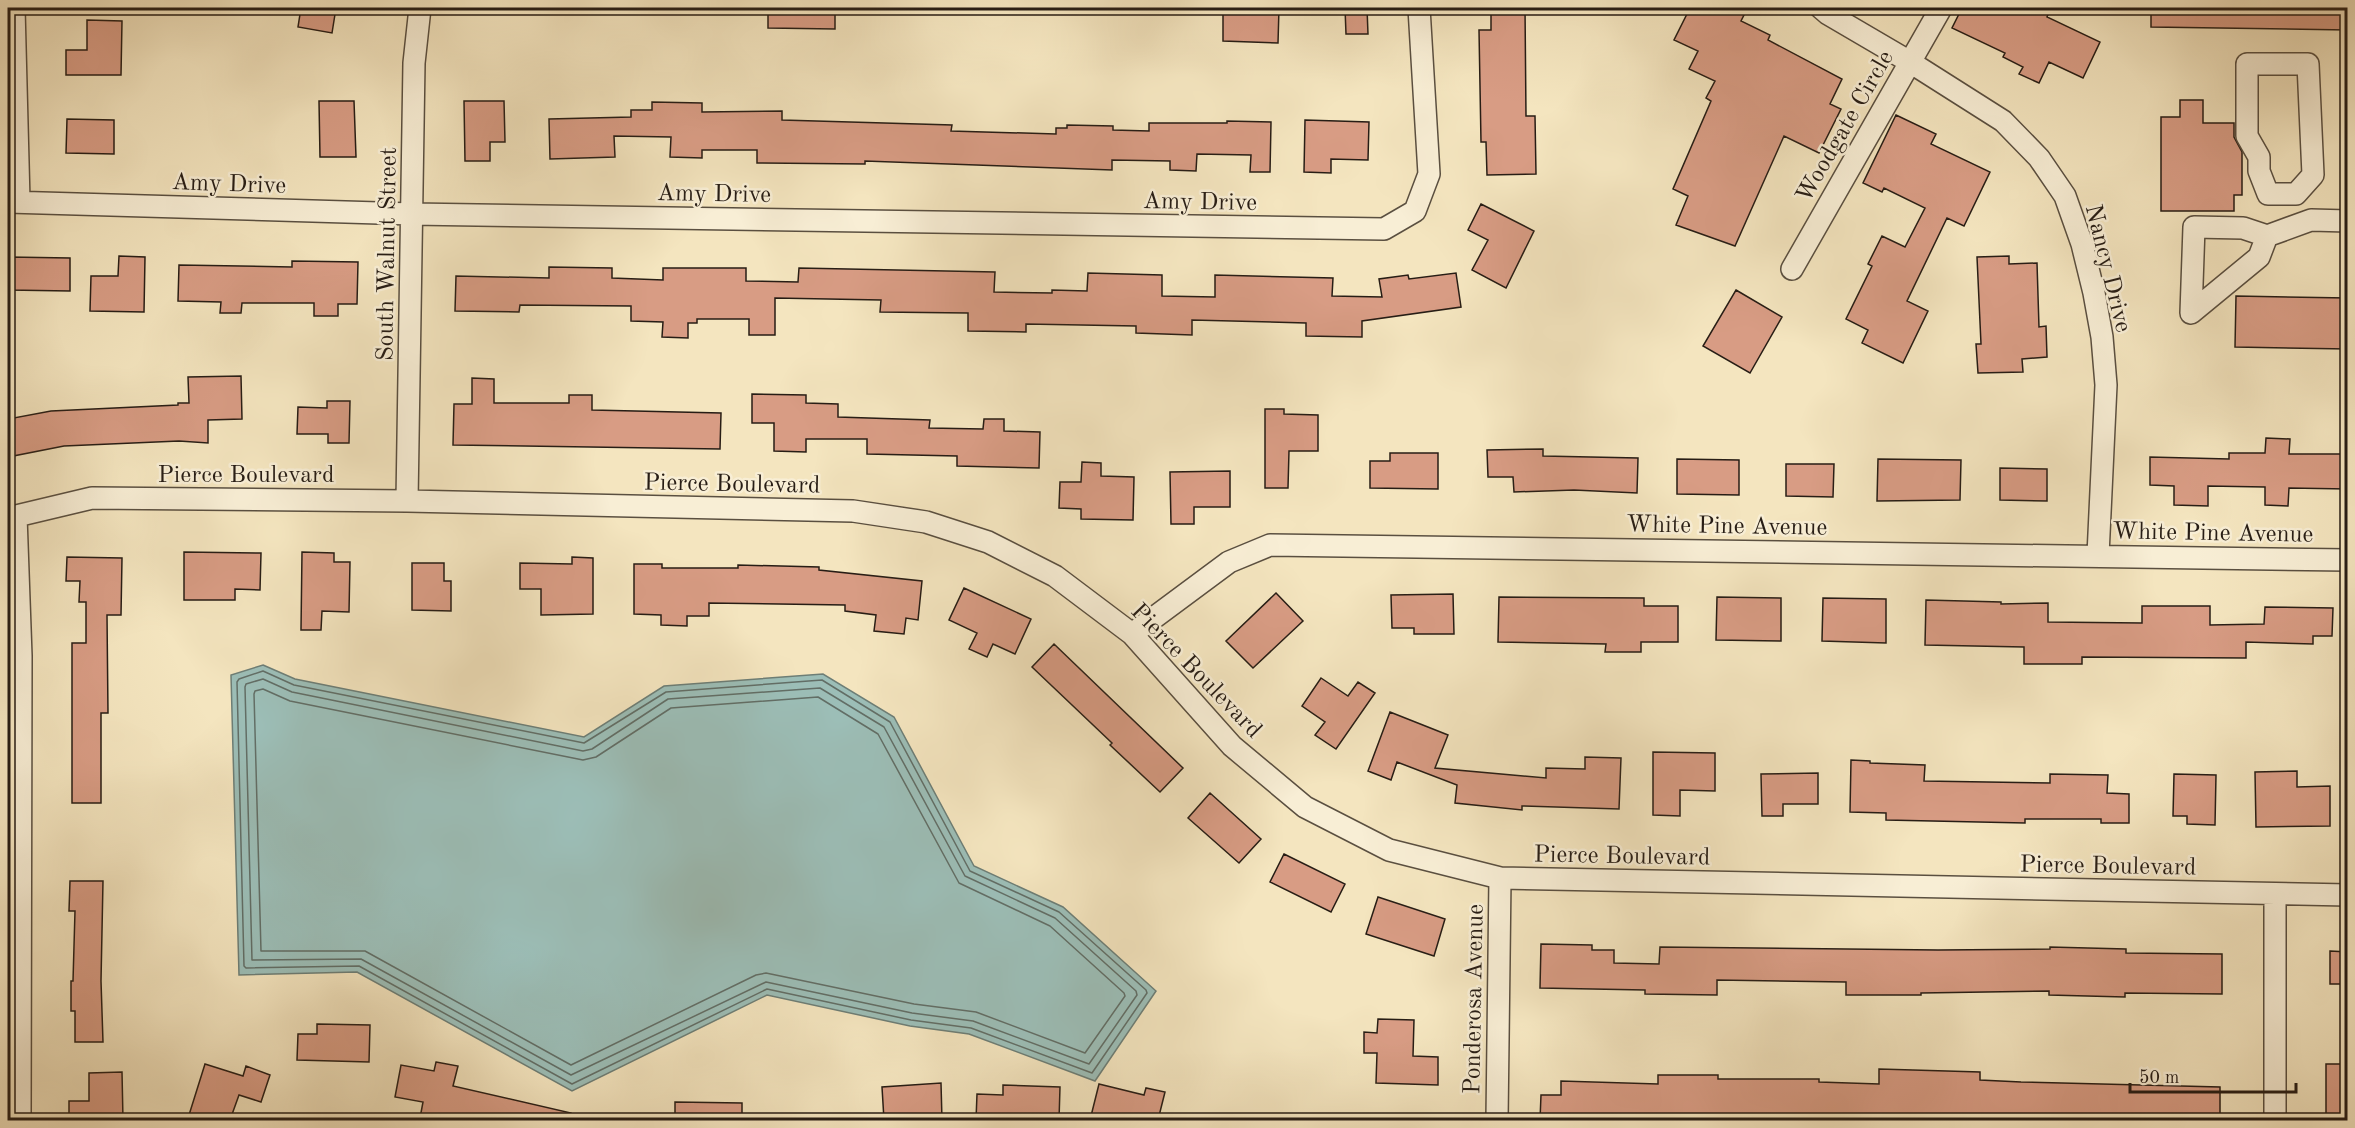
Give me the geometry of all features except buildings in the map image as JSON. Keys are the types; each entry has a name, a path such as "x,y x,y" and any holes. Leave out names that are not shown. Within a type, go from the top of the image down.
{"street":[{"path":"13,202 15,8"},
{"name":"South Walnut Street","path":"407,501 414,63 420,8"},
{"name":"Amy Drive","path":"13,202 412,214 1384,229 1415,211 1429,174 1419,8"},
{"name":"Nancy Drive","path":"1821,8 2003,121 2038,158 2065,196 2082,244 2102,337 2106,385 2098,555"},
{"name":"Woodgate Circle","path":"1792,269 1941,8"},
{"path":"2247,64 2308,64 2313,176 2296,194 2268,194 2259,171 2259,157 2247,136 2247,64"},
{"path":"2296,194 2311,220"},
{"path":"2267,236 2259,257 2191,314 2194,227 2243,228 2267,236 2311,220 2348,221"},
{"name":"Pierce Boulevard","path":"12,517 92,498 407,501 853,511 926,522 988,542 1055,576 1132,634 1232,746 1305,807 1389,850 1500,878 2348,895"},
{"path":"12,517 21,680 20,1120"},
{"name":"White Pine Avenue","path":"1132,634 1229,562 1270,545 2348,560"},
{"name":"Ponderosa Avenue","path":"1497,1120 1500,878"},
{"path":"2275,894 2275,1120"}],"water":[{"path":"263,665 295,679 584,737 664,686 823,674 894,717 974,866 1063,907 1156,991 1095,1081 969,1034 910,1026 767,995 572,1091 357,972 239,975 231,675"}]}
